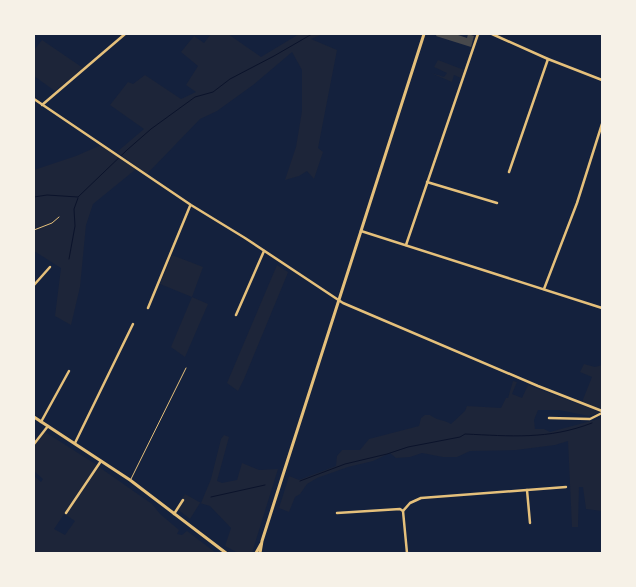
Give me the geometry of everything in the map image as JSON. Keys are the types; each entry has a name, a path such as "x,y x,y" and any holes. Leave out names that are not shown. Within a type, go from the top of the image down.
{"main road":[{"path":"260,553 262,541 338,300 424,34"},
{"path":"34,417 102,460 226,553"},
{"path":"256,553 262,541"}],"street":[{"path":"42,105 125,34"},
{"path":"406,246 478,34"},
{"path":"492,34 602,80"},
{"path":"509,172 548,59"},
{"path":"34,99 190,205 338,300 545,390 602,412"},
{"path":"544,289 577,203 602,124"},
{"path":"427,182 497,204"},
{"path":"148,308 190,205"},
{"path":"361,231 602,308"},
{"path":"236,315 264,251"},
{"path":"34,284 50,267"},
{"path":"74,443 133,324"},
{"path":"42,422 69,371"},
{"path":"550,418 590,419 602,412"},
{"path":"34,444 48,426"},
{"path":"66,513 102,460"},
{"path":"407,553 403,511 410,503 421,498 566,487"},
{"path":"528,490 530,523"},
{"path":"174,514 183,500"},
{"path":"337,513 403,511"}],"lane":[{"path":"130,480 186,368"}],"path":[{"path":"34,230 52,223 59,217"}],"shaded area":[{"path":"211,34 228,34 261,57 299,34 323,34 311,39 337,50 318,148 323,152 314,179 307,171 299,176 285,180 296,147 302,111 302,70 292,52 253,85 217,111 200,119 147,174 117,152 144,129 110,105 128,82 133,84 145,75 181,99 196,92 186,85 198,66 181,52 194,36 204,43"},
{"path":"42,40 83,68 55,91 34,76 34,50"},
{"path":"438,60 464,70 461,78 454,75 452,82 431,73 444,77 447,73 434,67"},
{"path":"101,145 136,169 93,204 86,225 80,287 71,325 55,316 61,268 34,251 34,170 76,156"},
{"path":"172,255 203,267 192,297 160,284"},
{"path":"277,265 288,272 238,391 227,383"},
{"path":"192,297 208,304 185,357 171,347"},
{"path":"584,364 595,367 602,365 602,410 582,402 592,377 580,372"},
{"path":"513,381 517,382 512,394 522,398 528,385 600,412 589,416 559,410 538,410 534,420 535,429 544,429 550,432 602,418 602,511 586,509 583,487 579,487 578,527 572,527 568,441 555,445 516,450 470,451 457,457 443,457 422,453 410,457 396,458 390,453 373,461 348,467 317,478 307,484 300,494 295,497 289,512 279,508 289,476 299,480 336,466 337,456 342,450 360,450 369,439 419,426 421,418 425,415 430,415 451,424 465,411 467,406 501,408 506,398 508,398"},
{"path":"45,432 97,465 54,529 65,535 75,521 66,515 99,467 152,504 160,514 179,530 177,534 182,535 187,531 216,553 34,553 34,476 41,482 43,479 34,471 34,446"},
{"path":"224,435 229,437 217,481 222,483 237,480 242,463 259,470 278,469 252,553 238,553 225,546 231,528 210,506 200,503 190,519 176,508 185,494 201,503 211,479 221,439"}],"building":[{"path":"437,34 455,34 467,38 468,34 474,36 471,47 436,36"}],"waterway":[{"path":"34,197 47,195 78,197 151,129 195,97 213,92 230,79 312,34"},
{"path":"69,259 75,226 74,209 78,198"},
{"path":"300,481 345,464 408,447 460,437 465,434 529,436 560,432 592,423"},
{"path":"211,497 265,485"}]}
